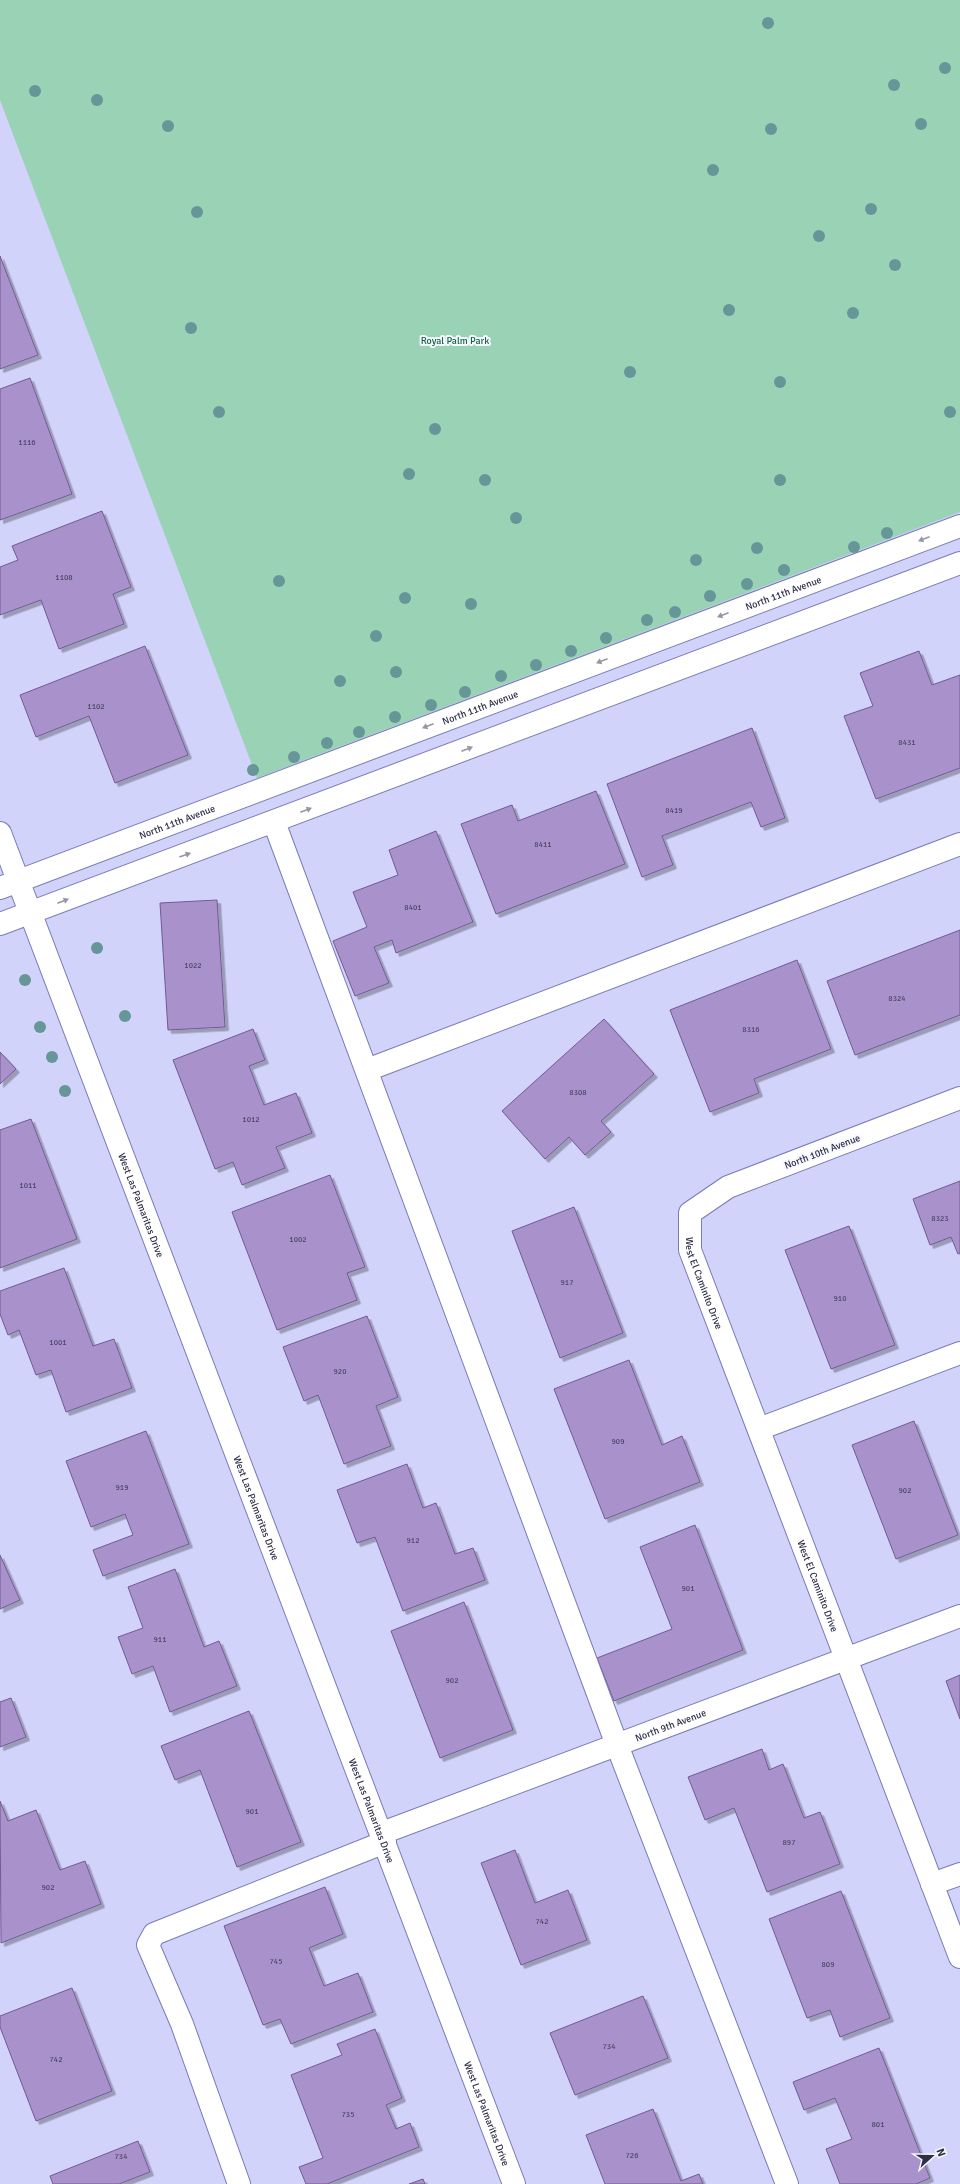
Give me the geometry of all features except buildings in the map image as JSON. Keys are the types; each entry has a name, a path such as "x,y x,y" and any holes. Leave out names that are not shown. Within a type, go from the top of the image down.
{"street":[{"name":"North 11th Avenue","path":"9,884 960,526"},
{"path":"0,924 960,563"},
{"path":"274,822 617,1745 787,2184"},
{"name":"West Las Palmaritas Drive","path":"0,832 9,884 30,913 514,2184"},
{"path":"367,1070 960,844"},
{"name":"North 10th Avenue","path":"690,1213 728,1186 960,1098"},
{"name":"West El Caminito Drive","path":"690,1213 690,1250 960,1956"},
{"path":"759,1429 960,1353"},
{"name":"North 9th Avenue","path":"239,2184 182,2024 148,1945 154,1934 383,1838 617,1745 960,1616"},
{"path":"932,1884 960,1874"}],"green space":[{"name":"Royal Palm Park","path":"0,0 960,0 960,512 257,778 0,100"}]}
